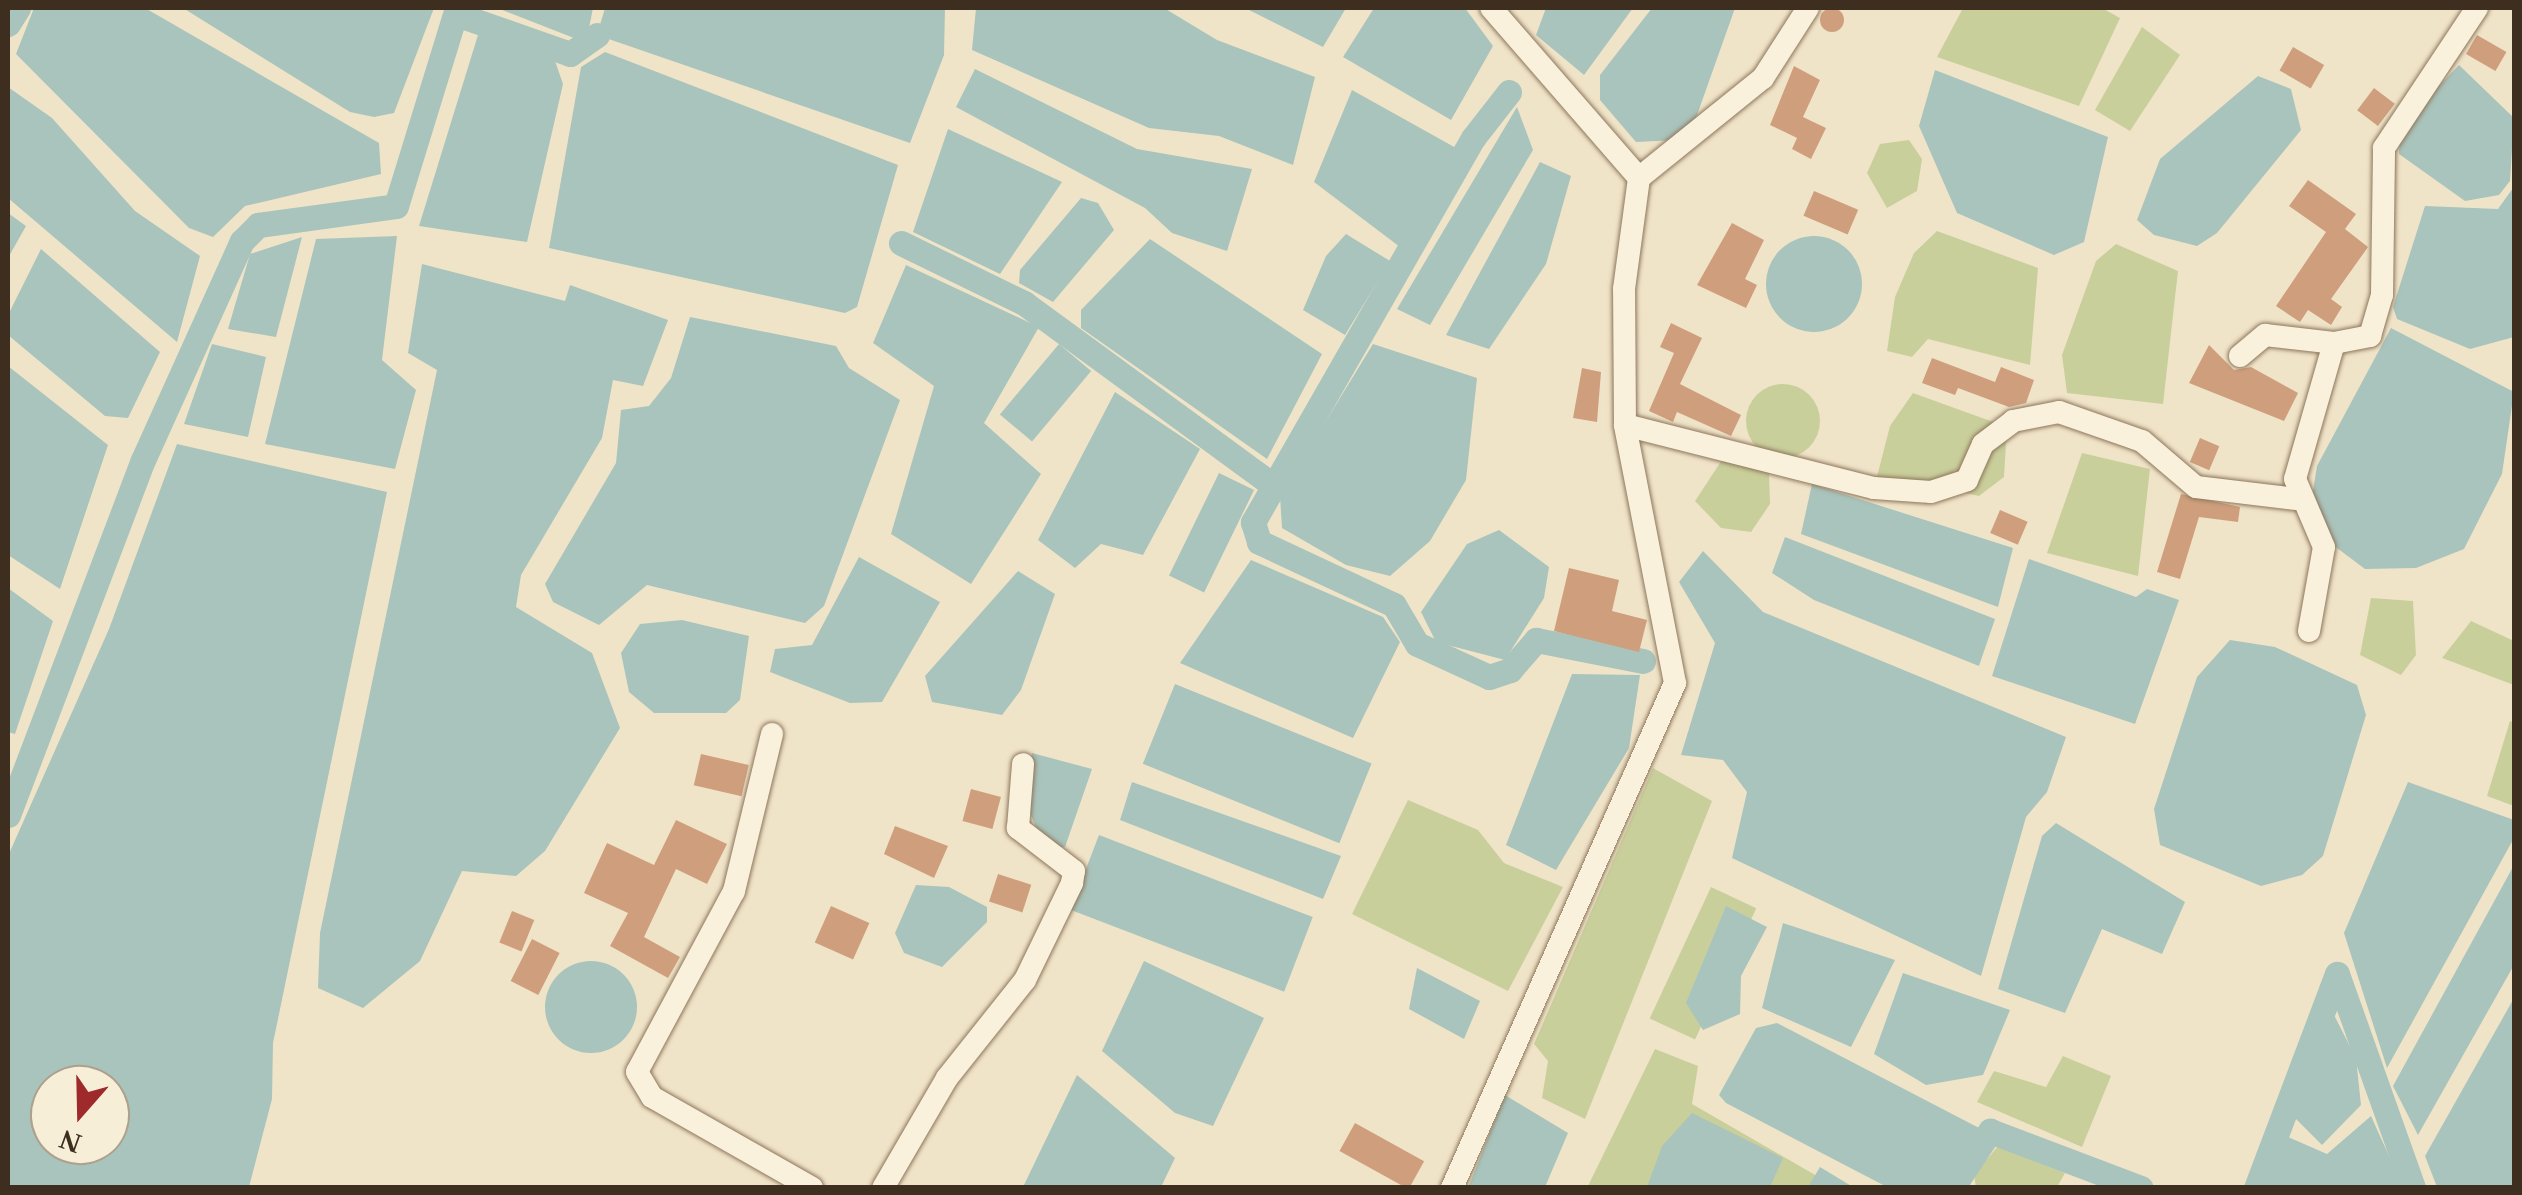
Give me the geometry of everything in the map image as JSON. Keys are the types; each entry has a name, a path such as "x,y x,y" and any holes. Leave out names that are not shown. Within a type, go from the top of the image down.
{"street":[{"path":"1491,8 1639,178"},
{"path":"1452,1188 1675,683 1624,426 1624,289 1639,178 1763,78 1808,8"},
{"path":"2240,356 2265,335 2334,342 2370,336 2380,317 2384,148 2476,8"},
{"path":"2309,631 2324,547 2296,498 2334,342"},
{"path":"1624,426 1874,488 1931,492 1967,480 1983,444 2013,422 2059,412 2142,441 2196,487 2296,498"},
{"path":"772,734 734,890 637,1072 652,1098 812,1188"},
{"path":"883,1188 947,1078 1025,980 1072,883 1074,871 1018,828 1023,764"}],"green space":[{"path":"1963,8 2102,8 2120,18 2079,106 1937,57"},
{"path":"2142,27 2180,55 2130,131 2095,110"},
{"path":"1909,140 1922,159 1917,191 1887,208 1867,173 1880,144"},
{"path":"1937,231 2038,268 2030,365 1928,339 1912,357 1887,351 1895,297 1914,253"},
{"path":"2116,244 2178,271 2163,404 2067,393 2062,355 2096,261"},
{"path":"1783,384 1797,386 1809,395 1818,407 1818,435 1809,447 1797,456 1783,458 1769,456 1757,447 1748,435 1746,421 1748,407 1757,395 1769,386"},
{"path":"1913,393 2007,427 2004,477 1979,496 1948,489 1927,504 1874,488 1890,426"},
{"path":"2082,453 2150,469 2138,576 2047,553"},
{"path":"1722,460 1769,471 1770,504 1751,532 1721,528 1695,501"},
{"path":"2371,598 2413,601 2416,655 2401,675 2360,655"},
{"path":"2471,621 2514,641 2514,685 2442,658"},
{"path":"2510,721 2514,723 2514,806 2487,796"},
{"path":"1653,768 1712,801 1585,1119 1542,1098 1548,1061 1534,1044"},
{"path":"1408,800 1478,830 1504,863 1563,887 1508,991 1352,914"},
{"path":"1711,887 1756,908 1695,1040 1650,1018"},
{"path":"1655,1049 1698,1066 1692,1104 1836,1187 1587,1188"},
{"path":"2063,1056 2111,1076 2082,1147 1977,1102 1994,1071 2046,1087"},
{"path":"1998,1146 2065,1173 2057,1187 1976,1187 1974,1175"}],"water":[{"path":"34,8 145,8 379,143 381,174 245,206 213,237 189,228 16,54"},
{"path":"183,8 434,8 394,113 374,117 350,112"},
{"path":"497,8 593,8 589,28 574,38"},
{"path":"605,8 945,8 944,55 910,143 597,35"},
{"path":"976,8 1164,8 1217,40 1315,77 1293,165 1219,136 1149,128 972,50"},
{"path":"1245,8 1346,8 1323,47"},
{"path":"1374,8 1465,8 1493,46 1451,120 1343,57"},
{"path":"1546,8 1633,8 1584,75 1536,35"},
{"path":"1652,8 1735,8 1696,118 1677,140 1636,142 1600,100 1600,75"},
{"path":"478,35 555,61 563,84 527,242 419,226"},
{"path":"605,52 898,165 857,307 845,313 549,248 581,67"},
{"path":"2459,65 2514,118 2510,181 2499,195 2465,201 2399,154 2400,127"},
{"path":"975,69 1137,149 1252,169 1227,251 1172,233 1145,208 956,107"},
{"path":"1935,70 2108,137 2084,242 2054,255 1957,213 1919,126"},
{"path":"2258,76 2291,89 2301,130 2217,233 2197,246 2154,235 2137,220 2160,159"},
{"path":"8,87 52,118 135,211 200,256 177,342 8,198"},
{"path":"1352,90 1456,148 1400,247 1314,182"},
{"path":"1517,107 1533,150 1430,325 1397,309"},
{"path":"948,129 1062,182 1000,274 913,232"},
{"path":"1540,162 1571,176 1546,264 1489,349 1446,335"},
{"path":"2513,188 2514,337 2470,349 2397,319 2393,307 2425,206 2498,209"},
{"path":"1081,198 1098,203 1114,230 1053,302 1019,283 1020,270"},
{"path":"8,213 26,226 8,258"},
{"path":"1346,234 1390,261 1345,335 1303,310 1326,256"},
{"path":"397,236 382,360 416,390 395,469 265,444 316,239"},
{"path":"1814,236 1832,240 1848,250 1858,266 1862,284 1858,302 1848,318 1832,328 1814,332 1796,328 1780,318 1770,302 1766,284 1770,266 1780,250 1796,240"},
{"path":"302,237 276,337 228,329 250,254"},
{"path":"1150,239 1322,354 1267,459 1081,328 1081,310"},
{"path":"41,249 160,352 128,418 105,416 8,335 8,315"},
{"path":"422,264 565,301 570,285 668,320 643,386 613,380 602,438 521,575 516,607 592,653 620,728 545,851 516,876 462,871 420,961 363,1008 318,988 320,933 437,370 408,353"},
{"path":"906,265 1039,327 984,423 1041,474 971,584 891,534 934,386 873,343"},
{"path":"690,317 836,346 849,368 900,400 824,606 805,623 647,585 599,625 553,602 545,584 616,463 621,410 649,406 671,378"},
{"path":"2391,328 2514,392 2502,474 2464,549 2416,568 2365,569 2329,542 2313,491 2317,466"},
{"path":"212,344 266,357 248,437 184,424"},
{"path":"1059,344 1091,371 1032,441 1000,414"},
{"path":"1373,344 1477,378 1466,480 1430,541 1390,576 1346,565 1282,528 1280,496"},
{"path":"8,366 108,445 60,589 8,555"},
{"path":"1115,392 1200,449 1143,555 1101,544 1075,568 1038,540"},
{"path":"177,444 387,492 273,1043 272,1099 249,1187 8,1184 8,856 109,629"},
{"path":"1219,473 1254,490 1204,593 1169,575"},
{"path":"1812,484 2013,548 1998,607 1801,534"},
{"path":"1499,530 1549,567 1544,598 1505,660 1436,642 1421,612 1467,544"},
{"path":"1785,537 1995,619 1979,666 1814,600 1772,573"},
{"path":"1703,551 1763,612 2066,737 2047,792 2026,817 1981,976 1732,858 1747,792 1723,760 1681,755 1715,643 1679,582"},
{"path":"859,557 940,602 882,702 850,703 770,672 775,649 812,645"},
{"path":"2029,559 2136,597 2147,589 2179,600 2135,724 1992,676"},
{"path":"1251,560 1383,617 1400,642 1353,738 1180,663"},
{"path":"1018,571 1055,594 1021,690 1002,715 932,702 925,676"},
{"path":"8,588 53,621 15,734 8,732"},
{"path":"682,620 749,636 740,700 726,713 654,713 629,692 621,653 640,624"},
{"path":"2230,640 2275,647 2357,685 2366,715 2323,856 2302,875 2261,886 2160,845 2154,809 2197,677"},
{"path":"1572,674 1640,675 1629,748 1556,870 1506,845"},
{"path":"1175,684 1372,763 1339,843 1143,764"},
{"path":"1032,753 1092,769 1065,847 1045,849 1021,791"},
{"path":"1132,782 1341,856 1323,899 1120,820"},
{"path":"2408,782 2514,820 2514,838 2387,1068 2344,933"},
{"path":"2056,823 2185,902 2162,954 2102,929 2065,1013 1998,989 2042,836"},
{"path":"1099,835 1313,917 1284,992 1070,910"},
{"path":"2514,865 2514,965 2418,1135 2393,1086"},
{"path":"916,885 949,887 987,907 987,922 942,967 904,953 895,933"},
{"path":"1726,906 1767,927 1741,976 1740,1014 1703,1030 1686,1003"},
{"path":"1783,923 1895,960 1851,1047 1762,1008"},
{"path":"591,961 609,964 624,974 634,989 634,1025 624,1040 609,1050 591,1053 573,1050 558,1040 548,1025 545,1007 548,989 558,974 573,964"},
{"path":"1144,961 1264,1018 1213,1126 1175,1113 1102,1051"},
{"path":"1417,968 1480,1001 1464,1039 1409,1009"},
{"path":"1903,973 2010,1010 1983,1075 1926,1085 1874,1054"},
{"path":"2514,998 2514,1187 2437,1187 2425,1156"},
{"path":"2334,1015 2356,1058 2361,1105 2322,1145 2293,1116 2317,1033"},
{"path":"1777,1023 1983,1130 1942,1187 1887,1187 1726,1103 1719,1095 1756,1028"},
{"path":"1077,1075 1175,1158 1161,1187 1023,1187"},
{"path":"1505,1095 1568,1133 1545,1187 1468,1188"},
{"path":"1692,1113 1783,1158 1770,1187 1647,1187 1662,1146"},
{"path":"2371,1116 2403,1187 2261,1187 2276,1146 2288,1137 2327,1154"},
{"path":"1820,1167 1853,1187 1808,1187"}],"building":[{"path":"1832,8 1841,11 1841,29 1832,32 1823,29 1820,20 1823,11"},
{"path":"2477,35 2506,52 2495,71 2466,54"},
{"path":"2293,47 2324,65 2311,88 2280,70"},
{"path":"1794,66 1820,80 1803,117 1826,128 1811,159 1792,149 1797,138 1770,125"},
{"path":"2374,88 2395,104 2378,126 2357,110"},
{"path":"2308,180 2356,214 2345,229 2368,247 2331,299 2342,307 2331,325 2308,310 2300,322 2276,306 2326,232 2289,206"},
{"path":"1814,191 1858,210 1848,235 1803,216"},
{"path":"1732,223 1764,240 1745,279 1757,285 1746,308 1697,285"},
{"path":"1671,323 1702,338 1680,384 1741,415 1731,436 1677,412 1673,422 1649,411 1674,353 1660,347"},
{"path":"2209,345 2234,370 2251,367 2298,393 2284,421 2189,383"},
{"path":"1932,358 1995,382 2001,367 2034,380 2026,403 2009,407 1958,388 1955,395 1922,383"},
{"path":"1582,368 1601,372 1597,422 1573,418"},
{"path":"2200,438 2219,446 2209,470 2190,462"},
{"path":"2181,494 2240,507 2238,522 2199,517 2180,579 2157,572"},
{"path":"2000,510 2028,522 2018,545 1990,533"},
{"path":"1569,568 1619,580 1612,611 1647,620 1639,652 1554,631"},
{"path":"701,754 749,765 742,796 694,785"},
{"path":"971,789 1001,797 992,829 962,821"},
{"path":"676,820 727,844 707,884 676,869 644,937 680,957 668,978 610,946 628,913 584,893 607,843 654,865"},
{"path":"895,826 948,846 934,878 884,854"},
{"path":"998,874 1031,885 1022,912 989,902"},
{"path":"831,906 869,923 853,960 815,943"},
{"path":"512,911 534,920 522,952 499,943"},
{"path":"532,939 560,953 538,995 511,981"},
{"path":"1355,1123 1424,1161 1406,1188 1339,1151"}],"waterway":[{"path":"8,24 18,8"},
{"path":"8,815 143,460 242,241 258,225 396,206 457,8"},
{"path":"456,14 570,54 597,35"},
{"path":"1509,92 1473,138 1253,522 1259,542 1394,605 1417,644 1489,677 1510,670 1536,640 1643,661"},
{"path":"901,243 1024,303 1271,484"},
{"path":"2256,1188 2337,974 2413,1188"},
{"path":"1952,1188 1990,1131 2141,1188"}]}
